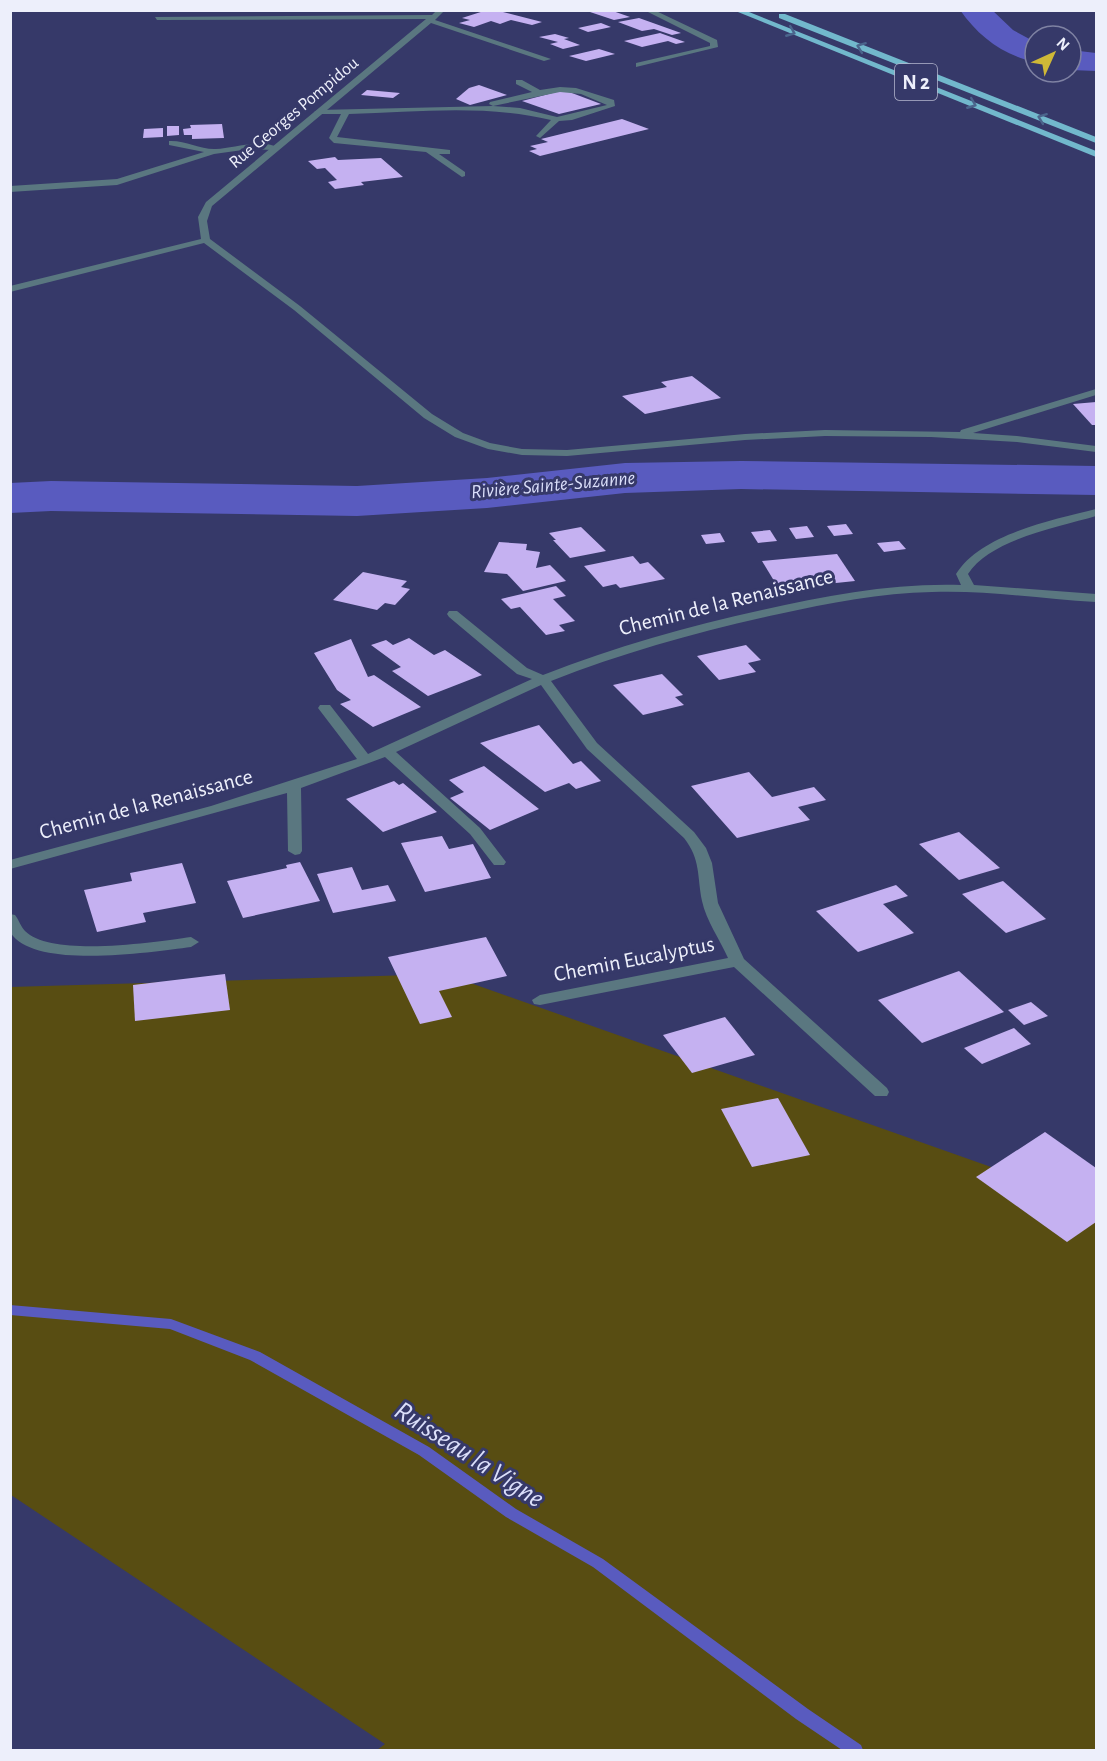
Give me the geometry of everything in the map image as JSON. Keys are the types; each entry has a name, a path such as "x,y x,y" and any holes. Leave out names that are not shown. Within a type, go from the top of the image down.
{"highway":[{"name":"N 2","path":"736,10 1096,154"},
{"name":"N 2","path":"770,12 1096,140"}],"street":[{"name":"Rue Georges Pompidou","path":"207,240 201,215 209,204 442,10"},
{"path":"639,64 714,47 714,42 647,10"},
{"path":"157,18 431,18 547,59"},
{"path":"519,82 539,93"},
{"path":"318,112 479,108 520,110 557,119 605,108 611,106 611,102 573,88 564,88 479,108"},
{"path":"346,112 333,138 337,141 447,152"},
{"path":"540,136 557,119"},
{"path":"172,143 213,152"},
{"path":"10,189 117,182 213,152 250,147 274,148"},
{"path":"428,150 462,174"},
{"path":"10,289 207,240 297,308 428,416 459,435 488,446 522,452 567,453 746,437 825,433 954,435 1017,439 1094,449"},
{"path":"954,435 1096,392"},
{"path":"970,589 962,574 965,566 974,556 1002,542 1096,512"},
{"name":"Chemin de la Renaissance","path":"10,865 179,820 294,786 421,737 543,679 594,659 672,635 812,602 900,590 970,589 1096,598"},
{"name":"Chemin Eucalyptus","path":"453,614 522,671 543,679 592,746 689,835 699,848 705,862 710,903 737,961 881,1092"},
{"path":"326,708 365,760"},
{"path":"387,751 475,831 499,862"},
{"path":"294,786 296,851"},
{"path":"10,918 12,925 27,939 47,948 69,951 102,952 191,942"},
{"name":"Chemin Eucalyptus","path":"540,1000 737,961"}],"shaded area":[{"path":"445,974 1096,1204 1096,1750 377,1750 385,1744 11,1495 10,987"}],"building":[{"path":"487,10 542,22 532,25 511,20 500,24 491,21 474,27 459,23 470,20 462,18"},
{"path":"584,10 610,10 630,17 614,20"},
{"path":"639,18 681,33 672,35 654,29 642,31 618,22"},
{"path":"601,23 611,27 588,32 578,28"},
{"path":"660,33 685,42 676,44 668,41 642,47 624,41"},
{"path":"555,34 569,38 564,39 580,45 563,49 550,44 558,42 539,37"},
{"path":"599,49 615,54 586,61 569,56"},
{"path":"479,85 507,95 470,105 456,99 469,88"},
{"path":"367,90 400,93 393,98 361,95"},
{"path":"564,90 601,104 559,114 522,101"},
{"path":"622,119 649,129 540,156 529,151 537,149 530,146 548,142 541,139"},
{"path":"222,124 224,138 192,139 192,135 184,135 183,129 191,128 190,125"},
{"path":"167,126 179,126 179,135 167,136"},
{"path":"163,128 163,137 143,138 144,129"},
{"path":"335,157 338,160 381,158 403,177 361,182 364,185 335,189 328,182 337,180 325,168 317,169 308,161"},
{"path":"692,376 721,398 645,414 622,396 667,387 661,382"},
{"path":"1096,402 1096,425 1092,425 1073,404"},
{"path":"846,524 853,534 834,536 827,526"},
{"path":"807,526 814,537 796,539 789,528"},
{"path":"581,527 606,551 570,558 549,533"},
{"path":"770,530 777,541 758,543 751,532"},
{"path":"720,533 725,542 706,544 701,535"},
{"path":"899,541 906,549 884,552 877,543"},
{"path":"499,542 527,544 526,550 540,552 536,568 550,565 566,581 523,591 507,574 484,572"},
{"path":"837,554 855,581 779,589 762,561"},
{"path":"633,556 640,564 648,562 665,579 620,588 616,584 603,587 584,566"},
{"path":"363,572 407,581 401,587 410,589 395,605 385,603 377,610 333,600"},
{"path":"556,586 566,596 553,599 575,621 559,625 565,631 546,635 520,607 511,609 501,599"},
{"path":"409,638 434,655 445,650 482,675 428,696 392,671 401,667 371,645 386,640 393,645"},
{"path":"351,639 368,677 374,675 421,707 373,727 340,704 351,700 337,690 314,653"},
{"path":"746,645 761,660 748,663 756,672 719,680 697,656"},
{"path":"662,674 683,695 675,697 684,705 643,715 613,685"},
{"path":"539,725 573,764 581,761 601,781 576,789 569,783 545,792 480,743"},
{"path":"484,766 539,809 490,830 450,798 464,792 449,780"},
{"path":"749,772 772,797 814,787 826,800 798,807 810,820 737,838 691,786"},
{"path":"394,781 399,785 403,783 437,812 383,832 346,799"},
{"path":"959,832 1000,868 959,880 919,844"},
{"path":"442,836 449,849 473,844 491,878 425,892 401,843"},
{"path":"300,862 320,901 243,918 227,881 287,868 286,865"},
{"path":"182,863 196,903 143,913 146,922 97,932 84,890 132,881 130,873"},
{"path":"352,867 362,890 388,885 396,901 333,913 317,874"},
{"path":"1003,881 1046,919 1006,933 962,894"},
{"path":"896,885 908,896 883,904 914,933 858,952 816,911"},
{"path":"486,937 507,976 439,991 452,1017 420,1024 388,957"},
{"path":"959,971 1004,1012 922,1043 878,1000"},
{"path":"225,974 230,1010 135,1021 133,985"},
{"path":"1031,1002 1048,1016 1024,1025 1008,1010"},
{"path":"725,1017 755,1055 692,1073 663,1035"},
{"path":"1014,1028 1031,1044 982,1064 964,1048"},
{"path":"778,1098 810,1155 752,1167 721,1109"},
{"path":"1045,1132 1096,1168 1096,1222 1067,1242 976,1177"}],"waterway":[{"name":"Rivière Sainte-Suzanne","path":"975,10 1002,36 1023,48"},
{"name":"Rivière Sainte-Suzanne","path":"1083,61 1096,62"},
{"name":"Rivière Sainte-Suzanne","path":"10,498 51,496 357,501 487,493 625,478 741,475 1096,481"},
{"name":"Ruisseau la Vigne","path":"10,1310 171,1324 255,1356 424,1451 511,1513 598,1563 802,1714 855,1750"}]}
